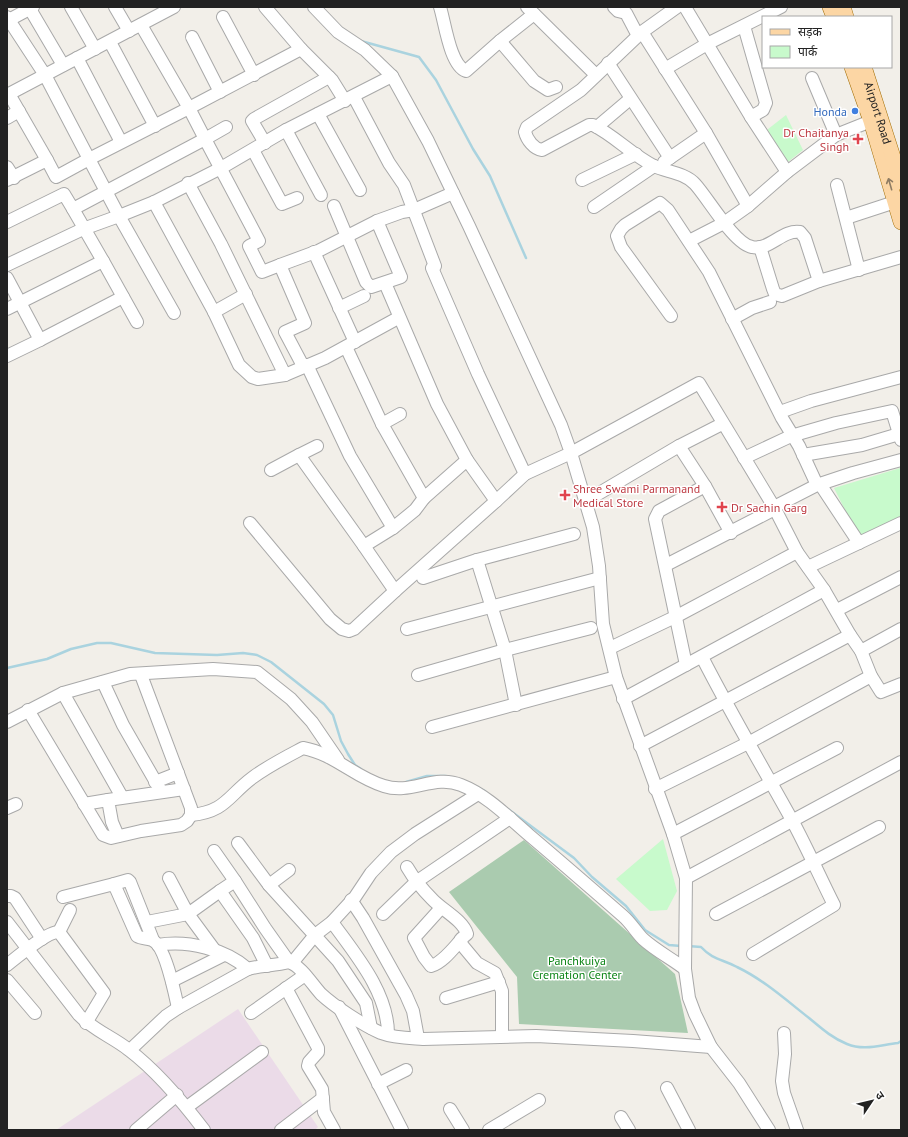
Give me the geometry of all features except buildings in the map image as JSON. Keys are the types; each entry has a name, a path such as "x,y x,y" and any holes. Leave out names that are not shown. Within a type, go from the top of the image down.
{"main road":[{"name":"Airport Road","path":"852,68 871,121 901,222"},
{"name":"Airport Road","path":"864,68 901,182"}],"street":[{"path":"71,7 95,48"},
{"path":"115,7 130,31"},
{"path":"137,322 83,229 20,111 8,94 141,25 156,11 174,7"},
{"path":"265,7 300,49 330,77 350,99 404,185 433,267 478,374 525,474"},
{"path":"314,7 338,32 364,50 392,76 453,193 561,425 586,501 597,547 603,624 616,676 686,878 685,969 689,998 711,1047 739,1083 769,1130"},
{"path":"440,7 450,48 464,71 470,69 531,10 596,75"},
{"path":"614,7 618,11 626,13 636,32 642,32"},
{"path":"685,7 751,117 787,172"},
{"path":"763,16 781,7"},
{"path":"64,65 31,8 8,20 45,75 119,216 174,313"},
{"path":"669,9 608,63 581,90 527,127 525,132 533,145 537,149 542,150 589,125 597,127 656,166 690,180 724,223 746,245 752,248 760,247 791,232 800,232 805,238 819,281"},
{"path":"223,17 254,75"},
{"path":"665,69 707,44 762,17"},
{"path":"141,25 189,108 259,241 250,246 262,272 314,252 377,221 402,212 414,210 453,193"},
{"path":"744,26 766,103 763,110 751,117"},
{"path":"642,32 706,133 748,206"},
{"path":"192,37 220,92"},
{"path":"500,41 537,85 548,90 556,87"},
{"path":"110,42 155,126"},
{"path":"56,177 254,75 300,49"},
{"path":"77,58 122,142"},
{"path":"608,63 630,99 670,158"},
{"path":"7,265 83,229 154,202 221,168 286,130 350,99 392,76"},
{"path":"265,143 252,121 330,77"},
{"path":"812,78 836,135"},
{"path":"597,127 630,99"},
{"path":"7,118 20,111"},
{"path":"318,114 360,190"},
{"path":"689,242 724,223 748,206 787,172 836,135 871,121"},
{"path":"72,209 168,160 226,127"},
{"path":"286,130 321,195"},
{"path":"594,207 706,133"},
{"path":"253,150 282,204 297,198"},
{"path":"582,180 636,154"},
{"path":"7,167 10,179 47,160"},
{"path":"188,184 246,294 285,374"},
{"path":"837,185 860,270"},
{"path":"7,222 64,194"},
{"path":"154,202 214,312 239,365 252,377 258,379 285,374 305,366 350,345 398,318"},
{"path":"846,218 895,202"},
{"path":"670,316 621,247 617,236 625,225 660,204 668,210 709,272 818,484 859,543"},
{"path":"334,206 368,285 375,286 400,278 402,275 377,221"},
{"path":"760,247 773,289 778,295 782,296 819,281 901,257"},
{"path":"314,252 339,308 350,345 382,424 424,498"},
{"path":"7,308 103,262"},
{"path":"280,265 306,323 285,332 305,366 350,456 393,528"},
{"path":"7,278 40,340"},
{"path":"385,283 398,318 437,404 467,460 496,501"},
{"path":"214,312 246,294"},
{"path":"339,308 364,296"},
{"path":"7,356 123,297"},
{"path":"732,319 752,308 770,302"},
{"path":"780,412 811,401 901,377"},
{"path":"250,523 330,619 342,628 349,631 354,629 525,474 571,453 699,383 722,424 774,507 797,552 837,610 850,635 861,651 871,676 881,692 901,684"},
{"path":"744,458 792,436 836,422 892,411 900,437 803,455"},
{"path":"382,424 400,414"},
{"path":"586,501 679,446 722,424"},
{"path":"271,470 317,446"},
{"path":"679,446 705,486 731,532"},
{"path":"298,455 395,591"},
{"path":"364,546 393,528 415,510 424,498 467,460"},
{"path":"666,565 771,511 774,507 818,484 853,472 901,460"},
{"path":"686,666 666,565 655,524 656,515 659,511 705,486"},
{"path":"808,567 901,523"},
{"path":"423,578 477,560 574,534"},
{"path":"610,648 677,616 797,552"},
{"path":"477,560 504,650 516,705"},
{"path":"837,610 901,577"},
{"path":"407,629 600,578"},
{"path":"623,699 824,590"},
{"path":"418,675 504,650 591,628"},
{"path":"861,651 901,629"},
{"path":"640,746 850,635"},
{"path":"702,657 724,701 750,742 793,822 834,905 753,954"},
{"path":"7,722 63,693 130,674 141,675 213,670 257,672 291,699 312,722 340,763"},
{"path":"28,710 103,835 111,838 141,831 181,825 187,821 191,815 191,808 141,675"},
{"path":"432,727 516,705 616,676"},
{"path":"655,789 750,742 871,676"},
{"path":"103,682 123,725 158,787"},
{"path":"63,693 122,798"},
{"path":"191,815 203,814 221,807 252,778 303,748 317,751 372,782 386,787 409,788 440,781 461,785 478,794 510,818 627,919 644,939 685,969"},
{"path":"672,834 837,748"},
{"path":"686,878 793,822 901,762"},
{"path":"84,804 122,798 158,787 178,773"},
{"path":"158,787 184,789"},
{"path":"130,1050 166,1016 248,969 257,966 267,966 290,962 315,935 332,922 371,873 390,852 415,834 478,794"},
{"path":"108,800 112,822 118,836"},
{"path":"383,914 416,882 510,818"},
{"path":"716,914 879,827"},
{"path":"238,843 269,885 338,961 366,1003 371,1028"},
{"path":"214,851 265,928 290,962 305,975 322,994 338,1007 371,1028 388,1034 418,1038 502,1036 633,1040 711,1047"},
{"path":"407,867 416,882 441,908 466,930 467,934 448,954 431,966 419,949 414,938 441,908"},
{"path":"269,885 289,870"},
{"path":"169,878 194,924 220,953"},
{"path":"63,897 124,881 130,882 172,981 178,1008"},
{"path":"147,922 188,914 235,881"},
{"path":"114,884 135,934 140,938 156,942 180,943 220,953 241,963 248,969"},
{"path":"220,891 253,938 267,966"},
{"path":"7,896 12,896 15,898 42,939"},
{"path":"351,900 363,918 406,995 413,1011 418,1038"},
{"path":"59,932 70,910"},
{"path":"7,922 27,950 86,1023 130,1050 177,1095 204,1130"},
{"path":"332,922 353,951 380,998 388,1026 388,1034"},
{"path":"7,965 42,939 54,932 59,932"},
{"path":"59,932 104,992 103,998 98,1003 93,1014 86,1023"},
{"path":"460,942 480,965 495,973 499,982 503,1002 502,1036"},
{"path":"172,981 220,953"},
{"path":"251,1013 305,975"},
{"path":"7,980 35,1013"},
{"path":"446,998 499,982"},
{"path":"286,988 318,1048 318,1052 309,1062 308,1066 322,1089 324,1112 334,1130"},
{"path":"338,1007 402,1130"},
{"path":"784,1033 786,1054 782,1081 784,1094 797,1130"},
{"path":"187,1107 262,1052"},
{"path":"378,1084 406,1070"},
{"path":"667,1088 689,1130"},
{"path":"136,1130 177,1095"},
{"path":"281,1130 323,1098"},
{"path":"496,1128 539,1100"},
{"path":"450,1109 463,1130"},
{"path":"621,1116 629,1130"}],"shaded area":[{"path":"238,1009 318,1127 315,1130 56,1130"}],"green space":[{"path":"786,115 803,150 784,165 763,133"},
{"path":"900,468 901,516 859,538 834,488"},
{"path":"663,839 677,891 667,910 650,911 616,879"},
{"name":"Panchkuiya Cremation Center","path":"524,840 675,974 688,1033 519,1024 517,977 449,892"}],"waterway":[{"path":"361,41 419,57 436,80 473,149 490,176 526,258"},
{"path":"7,668 47,659 71,649 97,643 111,643 155,653 217,655 243,653 257,655 271,662 324,704 333,715 341,741 348,754 355,765 361,769"},
{"path":"406,782 427,776 446,776"},
{"path":"475,786 485,791"},
{"path":"508,809 574,858 592,877 626,906 645,930 669,945 681,946"},
{"path":"688,946 701,947 714,957 747,972 766,984 836,1039 847,1044 866,1047 898,1043 901,1041"}],"place":[{"name":"Honda","path":"855,111"},
{"name":"Dr Chaitanya Singh","path":"858,139"},
{"name":"Shree Swami Parmanand Medical Store","path":"565,495"},
{"name":"Dr Sachin Garg","path":"722,507"}]}
